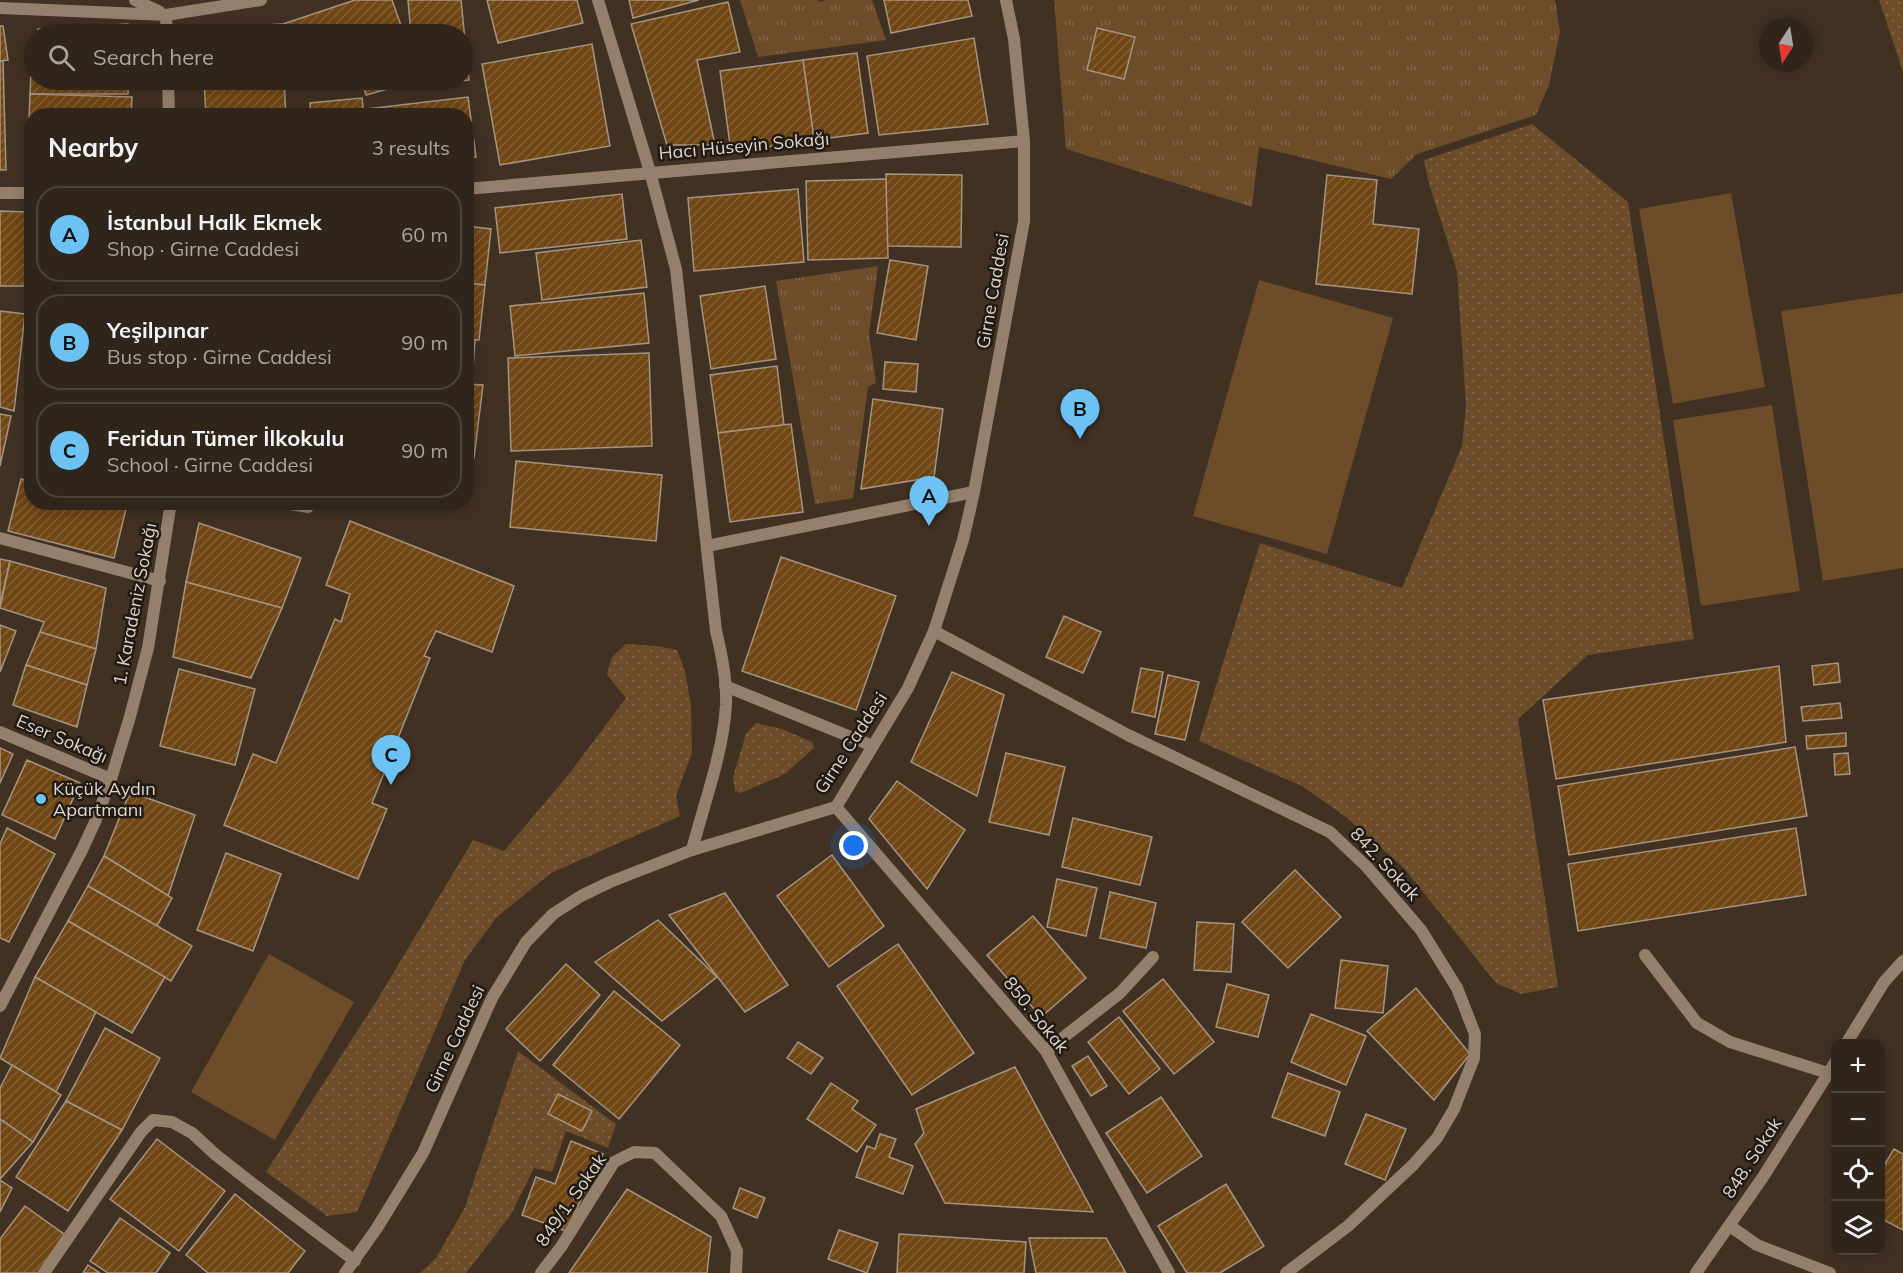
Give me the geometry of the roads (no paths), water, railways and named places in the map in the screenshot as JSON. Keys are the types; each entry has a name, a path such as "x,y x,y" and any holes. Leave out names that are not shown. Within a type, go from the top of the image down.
{"street":[{"path":"135,0 166,15"},
{"path":"0,8 166,15 261,0"},
{"path":"598,0 650,172 676,268 716,631 724,666 726,704 721,742 692,850"},
{"name":"Girne Caddesi","path":"345,1273 377,1228 423,1153 492,998 526,942 553,914 581,896 610,882 692,850 836,807 908,688 934,631 963,540 1024,221 1024,141 1014,39 1006,0"},
{"path":"166,15 166,24"},
{"path":"168,90 169,108"},
{"name":"Hacı Hüseyin Sokağı","path":"474,188 1024,141"},
{"path":"0,193 24,193"},
{"path":"707,546 974,492"},
{"name":"1. Karadeniz Sokağı","path":"0,1006 81,852 111,779 148,648 170,510"},
{"path":"0,538 160,581"},
{"name":"842. Sokak","path":"934,631 1128,735 1330,832 1368,867 1421,930 1457,988 1475,1035 1474,1058 1454,1109 1437,1138 1413,1165 1348,1226 1286,1273"},
{"path":"725,686 873,746"},
{"name":"Eser Sokağı","path":"0,732 111,779"},
{"name":"850. Sokak","path":"836,807 1046,1051 1169,1273"},
{"path":"1645,955 1697,1023 1730,1042 1828,1073"},
{"path":"1046,1051 1120,993 1153,957"},
{"path":"1849,1039 1884,982 1903,961"},
{"name":"848. Sokak","path":"1696,1273 1730,1226 1831,1068"},
{"path":"44,1273 141,1132 153,1120 172,1122 192,1133 243,1177 354,1261"},
{"name":"849/1. Sokak","path":"541,1273 561,1247 614,1162 634,1152 655,1153 721,1216 737,1251 736,1273"},
{"path":"1730,1226 1757,1245 1830,1273"}],"place":[{"name":"Yeşilpınar","path":"1080,439"},
{"name":"İstanbul Halk Ekmek","path":"929,526"},
{"name":"Feridun Tümer İlkokulu","path":"391,785"},
{"name":"Küçük Aydın Apartmanı","path":"41,799"}]}
